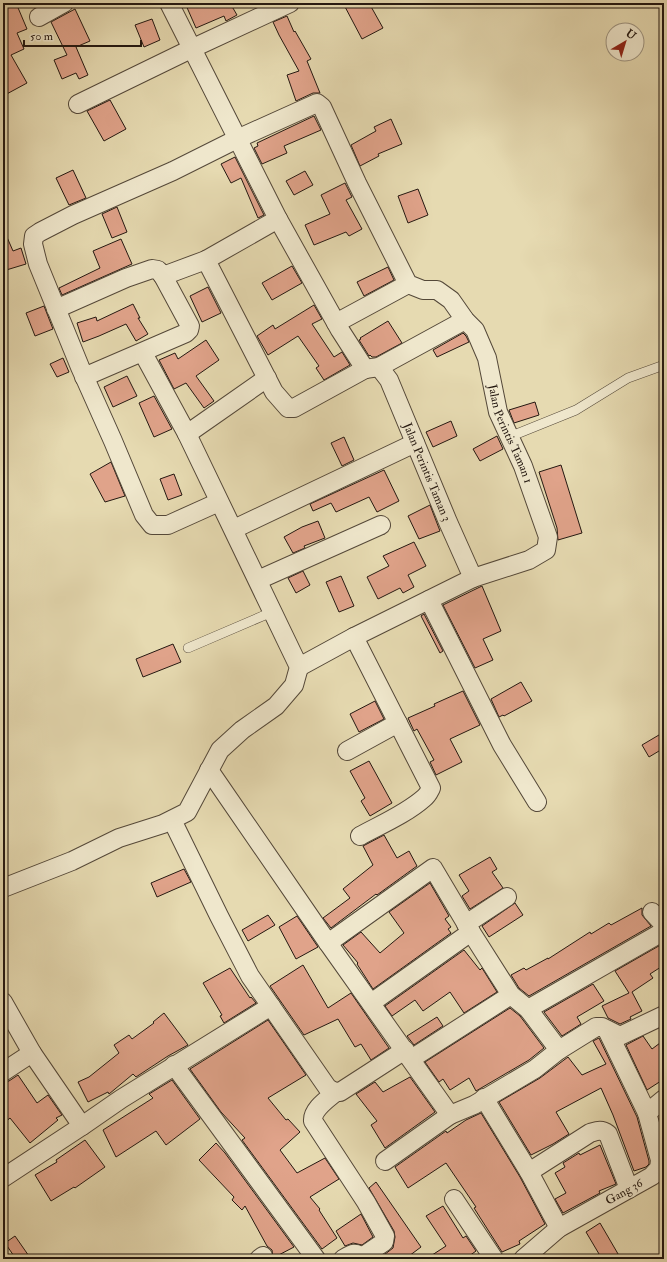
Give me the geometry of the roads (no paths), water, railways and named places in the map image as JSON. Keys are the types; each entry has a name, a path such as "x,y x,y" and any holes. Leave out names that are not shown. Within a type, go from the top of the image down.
{"street":[{"path":"39,17 64,3"},
{"name":"Jalan Perintis Taman 3","path":"169,3 236,139 278,219 336,323 372,368 389,380 473,578"},
{"path":"78,104 290,3"},
{"path":"219,502 168,525 152,525 144,515 113,440 84,377 38,264 32,244 34,236 73,215 173,171 236,139 317,103 322,107 357,183 408,284 336,323"},
{"path":"163,276 206,260 278,219"},
{"path":"206,260 274,392 288,408 294,408 465,320"},
{"path":"56,309 152,268 158,270 163,276 190,326 189,330 180,336 84,377"},
{"name":"Jalan Perintis Taman 1","path":"408,284 423,290 437,290 451,300 465,320 475,330 487,358 498,412 523,466 548,537 546,550 529,560 473,578"},
{"path":"3,888 72,861 119,838 163,824 187,812 220,750 242,730 276,706 294,685 299,667 234,529 219,502 187,434 143,353"},
{"path":"187,434 267,378"},
{"path":"234,529 415,443"},
{"path":"258,580 381,525"},
{"path":"299,667 354,637 473,578"},
{"path":"429,600 502,745 537,802"},
{"path":"354,637 430,785 429,791 425,798 406,811 360,836"},
{"path":"347,751 398,723"},
{"path":"209,770 450,1115"},
{"path":"172,820 247,969 320,1079 331,1091 340,1092 408,1055 511,995"},
{"path":"328,942 433,868 468,928 511,995 528,1009 559,1050"},
{"path":"371,1003 507,897"},
{"path":"528,1009 664,931"},
{"path":"3,1002 32,1053 82,1126"},
{"path":"3,1178 121,1099 271,1006"},
{"path":"386,1161 450,1115 474,1105 535,1069 559,1050 596,1027 602,1027 620,1036 664,1016"},
{"path":"607,1030 647,1113 664,1099"},
{"path":"3,1072 32,1053"},
{"path":"174,1065 316,1259"},
{"path":"336,1092 317,1110 314,1114 313,1120 366,1202 385,1236 384,1242 362,1258 356,1253 353,1253 343,1259"},
{"path":"484,1098 529,1172 559,1228"},
{"name":"Gang 36","path":"523,1259 559,1228 652,1176 659,1168 660,1160 647,1113"},
{"path":"529,1172 590,1133 598,1130 604,1131 608,1134 628,1189"},
{"path":"454,1199 494,1259"}],"lane":[{"path":"509,437 576,410 628,378 664,365"},
{"path":"188,648 272,612"}]}
